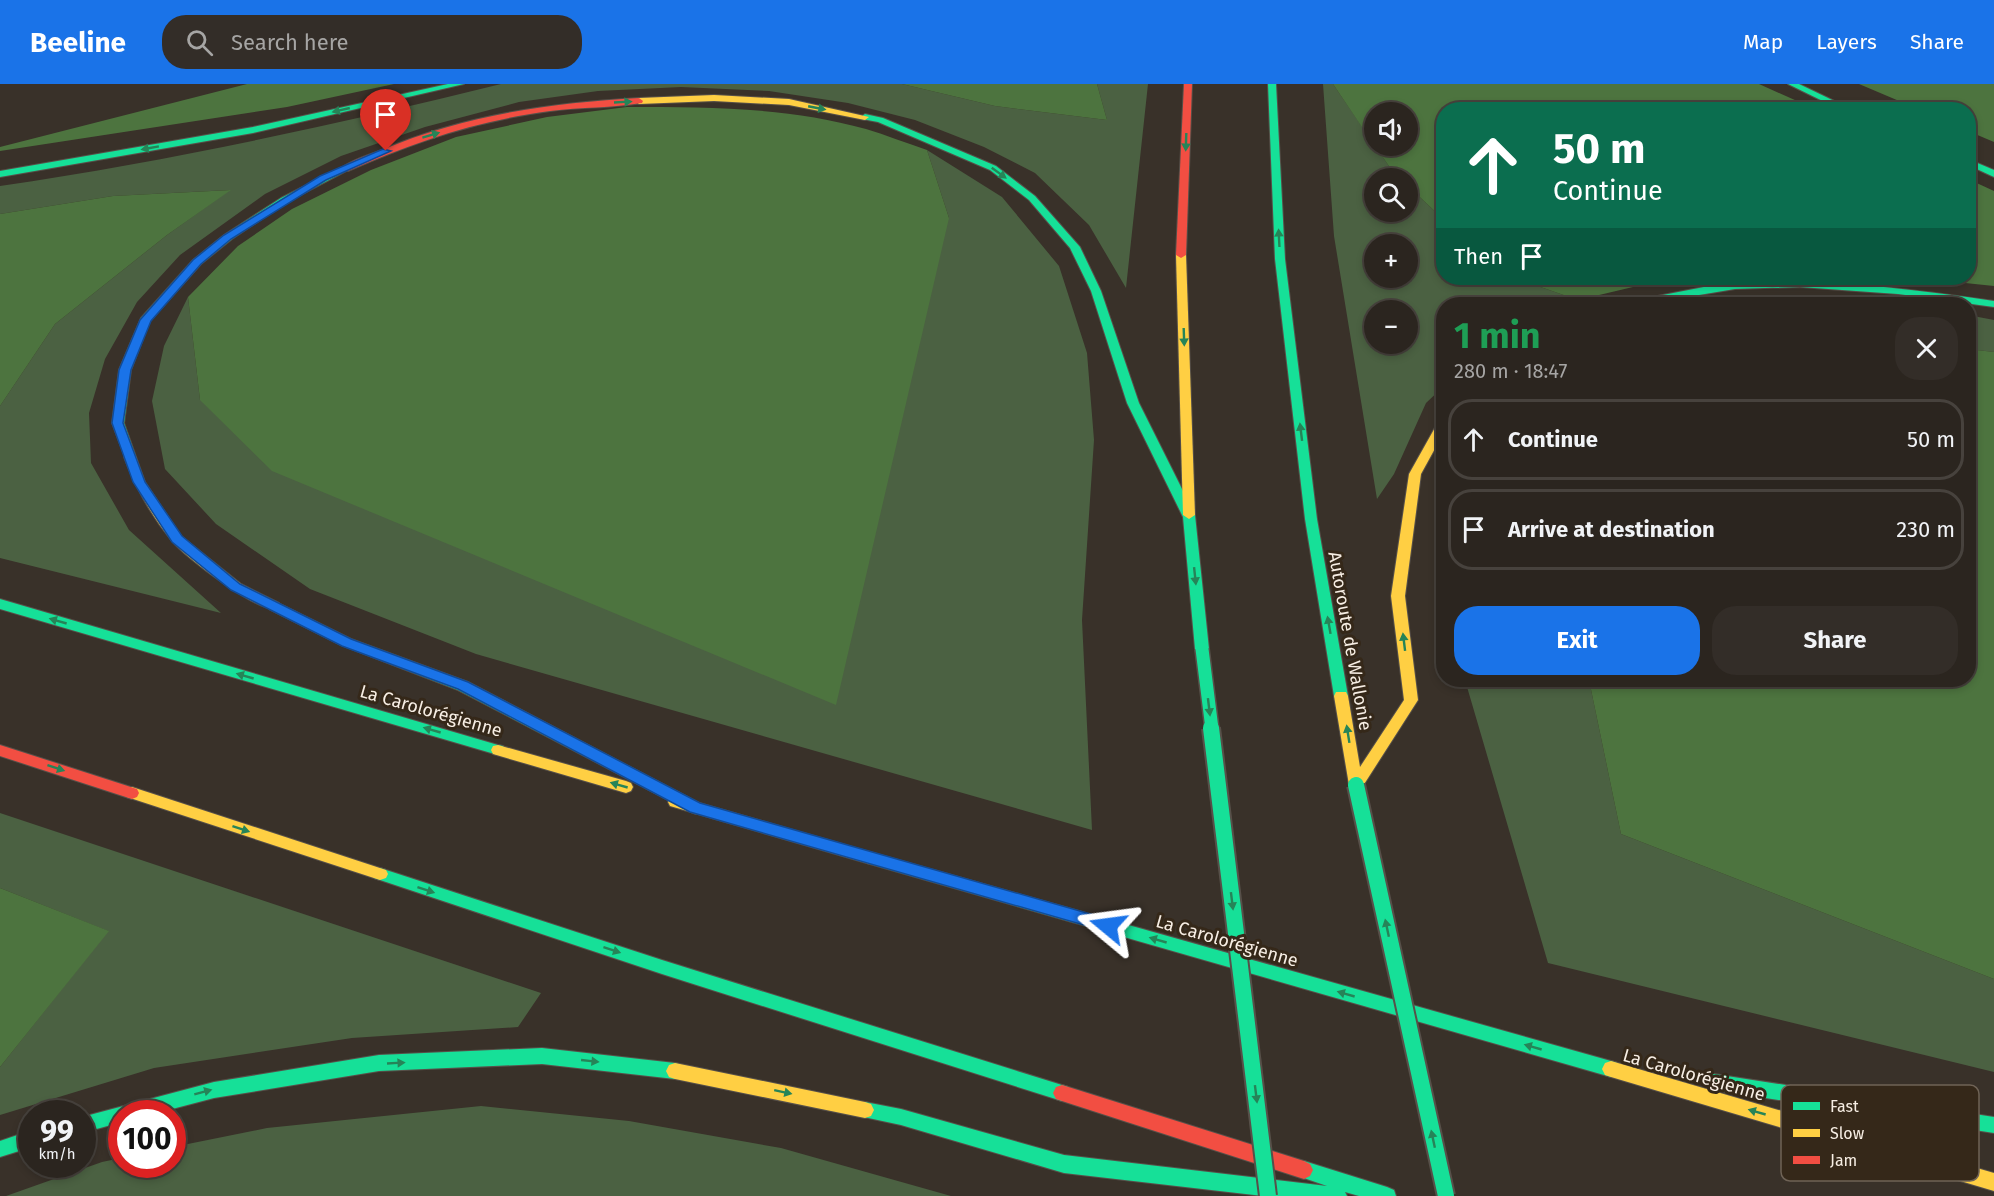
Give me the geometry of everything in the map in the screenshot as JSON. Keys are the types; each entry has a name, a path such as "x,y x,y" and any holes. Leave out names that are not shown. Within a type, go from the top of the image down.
{"highway":[{"path":"0,174 253,130 460,84"},
{"path":"1188,84 1181,256 1189,517 1202,649 1268,1196"},
{"name":"Autoroute de Wallonie","path":"1272,84 1280,259 1311,519 1356,785 1446,1196"},
{"path":"1792,84 1832,102"},
{"path":"696,808 463,686 346,642 236,587 177,539 139,482 118,423 125,370 146,320 197,262 228,237 323,178 407,142 465,124 586,104 714,98 789,102 880,120 993,168 1032,198 1075,247 1096,291 1133,404 1189,517"},
{"path":"1976,166 1994,174"},
{"path":"1663,297 1690,291 1749,285"},
{"path":"1822,285 1887,289 1944,297"},
{"path":"1976,301 1994,304"},
{"path":"1356,785 1411,700 1398,596 1415,474 1436,436"},
{"name":"La Carolorégienne","path":"0,604 696,808 1781,1119"},
{"path":"0,750 651,963 1387,1196"},
{"path":"176,1100 214,1090 379,1063 542,1056 679,1071 901,1117 1064,1164 1339,1196"},
{"path":"1590,1063 1781,1093"},
{"path":"1979,1123 1994,1125"},
{"path":"0,1149 18,1143"},
{"name":"La Carolorégienne","path":"1979,1178 1994,1182"}],"green space":[{"path":"247,84 394,84 287,107 0,151 0,147"},
{"path":"501,84 902,84 995,106 1107,120 1097,84 1148,84 1126,288 1089,225 1035,173 984,147 915,120 848,103 769,91 681,87 598,91 519,102 425,127 341,156 265,194 180,255 137,302 105,359 89,413 91,463 129,530 221,613 0,558 0,406 55,324 167,235 230,190 113,196 0,214 0,186 252,141"},
{"path":"902,84 1097,84 1107,120 995,106"},
{"path":"1323,84 1333,84 1364,129 1364,156 1382,156 1390,168 1364,168 1364,222 1418,222 1418,195 1436,212 1436,285 1535,285 1569,297 1436,297 1436,394 1426,403 1394,474 1377,499 1334,236"},
{"path":"1333,84 1759,84 1799,102 1436,102 1436,212 1418,195 1418,168 1390,168 1382,156 1418,156 1418,102 1364,102 1364,130"},
{"path":"1859,84 1994,84 1994,142 1976,134 1976,102 1901,102"},
{"path":"627,107 717,108 807,116 866,129 927,150 949,218 836,705 272,471 200,400 188,297 238,246 292,209 371,170 456,137 547,117"},
{"path":"927,150 1002,197 1059,266 1087,353 1094,440 1082,620 1092,830 476,654 310,589 216,524 165,469 152,401 164,346 188,297 200,400 949,218"},
{"path":"1976,183 1994,191 1994,286 1976,284"},
{"path":"231,190 167,235 55,324 0,406 0,214 113,196"},
{"path":"1535,285 1641,285 1591,297 1569,297"},
{"path":"1976,317 1994,320 1994,352 1976,350"},
{"path":"1976,350 1994,352 1994,979 1621,834 1590,687 1976,687"},
{"path":"1467,687 1590,687 1621,834 1994,979 1994,1072 1548,963"},
{"path":"0,813 541,993 518,1027 352,1038 154,1068 49,1100 18,1100 18,1110 0,1115 0,1067 108,931 0,888"},
{"path":"0,888 109,931 0,1067"},
{"path":"481,1106 629,1121 781,1148 951,1196 6,1196 57,1178 96,1178 96,1164 108,1161 108,1178 186,1178 186,1144 267,1128"}],"traffic: fast":[{"path":"0,174 253,130 460,84"},
{"path":"1272,84 1280,259 1311,519 1341,696"},
{"path":"1792,84 1831,102"},
{"path":"865,117 880,120 993,168 1032,198 1075,247 1096,291 1133,403 1189,517"},
{"path":"1976,166 1994,174"},
{"path":"130,457 118,423 125,370 145,320 197,262 228,237 284,200 345,169"},
{"path":"1668,297 1722,287 1752,285"},
{"path":"1833,285 1944,297"},
{"path":"1976,301 1994,304"},
{"path":"1189,515 1202,649"},
{"path":"0,604 498,750"},
{"path":"274,606 346,642 463,686 696,808"},
{"path":"1202,649 1268,1196"},
{"path":"1356,785 1446,1196"},
{"path":"870,858 1611,1069"},
{"path":"380,874 662,967 1062,1093"},
{"path":"176,1100 214,1090 379,1063 542,1056 675,1071"},
{"path":"1714,1082 1781,1092"},
{"path":"865,1110 901,1117 1064,1164 1338,1196"},
{"path":"96,1121 108,1118"},
{"path":"1979,1123 1994,1125"},
{"path":"0,1149 18,1143"},
{"path":"1304,1170 1387,1196"}],"traffic: slow":[{"path":"639,101 714,98 789,102 865,117"},
{"path":"1181,255 1189,515"},
{"path":"1356,785 1411,700 1398,596 1415,474 1436,436"},
{"path":"130,457 139,482 177,539 236,587 274,606"},
{"path":"1341,696 1356,785"},
{"path":"498,750 626,787"},
{"path":"132,793 380,874"},
{"path":"675,802 870,858"},
{"path":"1611,1069 1781,1119"},
{"path":"675,1071 865,1110"},
{"path":"1979,1178 1994,1182"}],"traffic: jam":[{"path":"1181,255 1188,84"},
{"path":"345,169 420,138 466,124 552,108 639,101"},
{"path":"0,750 132,793"},
{"path":"1062,1093 1304,1170"}],"route":[{"path":"386,151 323,178 284,200 228,237 197,262 146,320 125,370 118,423 139,482 177,539 236,587 346,642 463,686 696,808 1108,926"}]}
